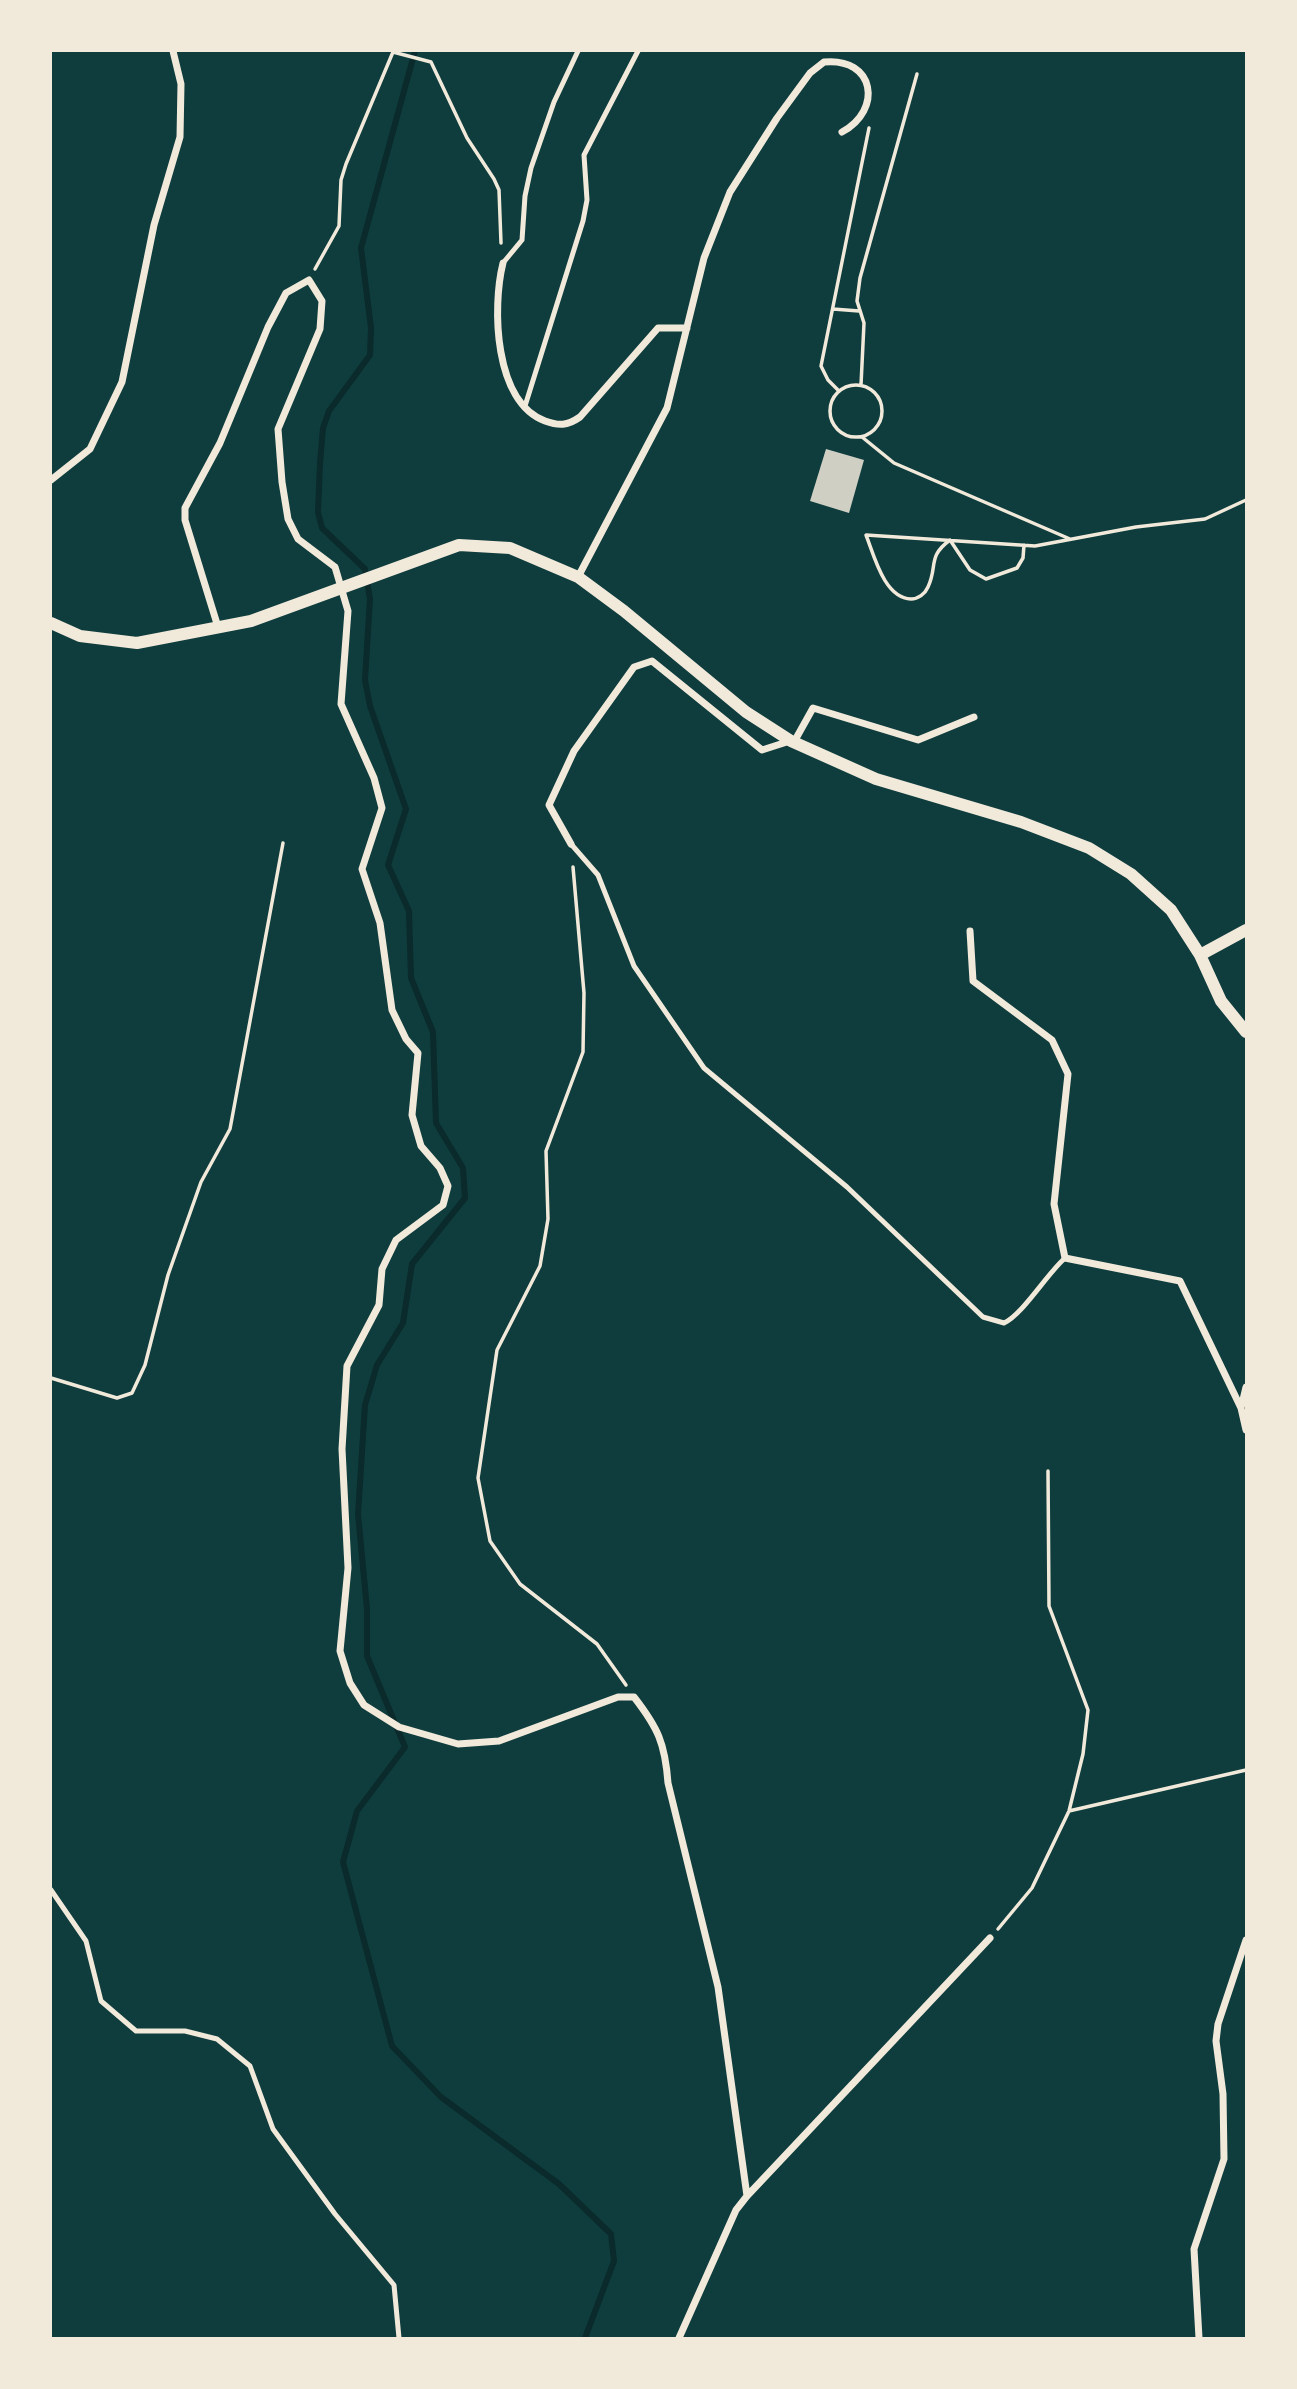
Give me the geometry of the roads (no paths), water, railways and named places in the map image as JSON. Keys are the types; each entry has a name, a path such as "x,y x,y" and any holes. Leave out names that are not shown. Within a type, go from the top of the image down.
{"street":[{"path":"51,480 90,449 122,382 154,225 180,137 181,84 173,51"},
{"path":"578,578 667,408 704,258 730,192 752,153 810,73 824,62 832,61 859,71 867,81 870,97 864,114 855,125 842,132"},
{"path":"502,263 498,284 502,359 515,396 524,408 537,418 552,424 570,424 657,328 687,328"},
{"path":"218,627 185,520 185,508 220,443 268,327 286,293 309,280 322,301 320,329 278,429 282,482 288,519 298,539 335,567 348,611 341,704 374,778 382,808 362,869 380,923 392,1010 406,1040 418,1054 412,1115 421,1146 440,1168 448,1186 443,1205 396,1240 382,1269 379,1306 347,1366 342,1449 348,1568 340,1651 350,1683 364,1705 399,1727 458,1744 499,1741 618,1697 634,1697 656,1725 665,1749 668,1783 718,1987 747,2196"},
{"path":"51,623 80,636 137,643 251,621 459,545 510,548 578,578 624,611 746,712 792,742 877,779 1021,822 1089,848 1131,874 1171,910 1200,955 1221,1001 1246,1032"},
{"path":"571,844 549,805 574,751 634,667 652,661 762,750 792,742 813,708 918,740 974,717"},
{"path":"1200,955 1246,930"},
{"path":"970,931 973,981 1052,1040 1068,1074 1054,1204 1065,1258 1180,1280 1241,1408 1246,1430"},
{"path":"1241,1408 1246,1387"},
{"path":"679,2338 736,2210 990,1938"},
{"path":"1199,2338 1194,2249 1224,2159 1223,2094 1217,2059 1217,2032 1246,1940"}],"lane":[{"path":"502,263 522,240 525,196 531,168 554,102 578,51"},
{"path":"524,408 583,221 587,200 584,155 638,51"},
{"path":"571,844 598,875 634,966 704,1068 847,1187 983,1317 1004,1323 1015,1318 1046,1276 1065,1258"},
{"path":"51,1890 86,1941 102,2001 136,2031 185,2031 217,2039 250,2066 273,2129 335,2214 394,2285 400,2338"}],"waterway":[{"path":"415,51 361,248 371,328 370,355 329,411 323,428 318,512 322,528 365,569 370,599 365,680 370,706 406,809 388,865 409,911 411,978 433,1032 436,1123 463,1168 465,1198 412,1264 403,1323 377,1365 365,1405 358,1514 367,1609 367,1656 405,1747 357,1811 343,1862 392,2046 441,2097 559,2184 611,2234 614,2261 585,2338"}]}
